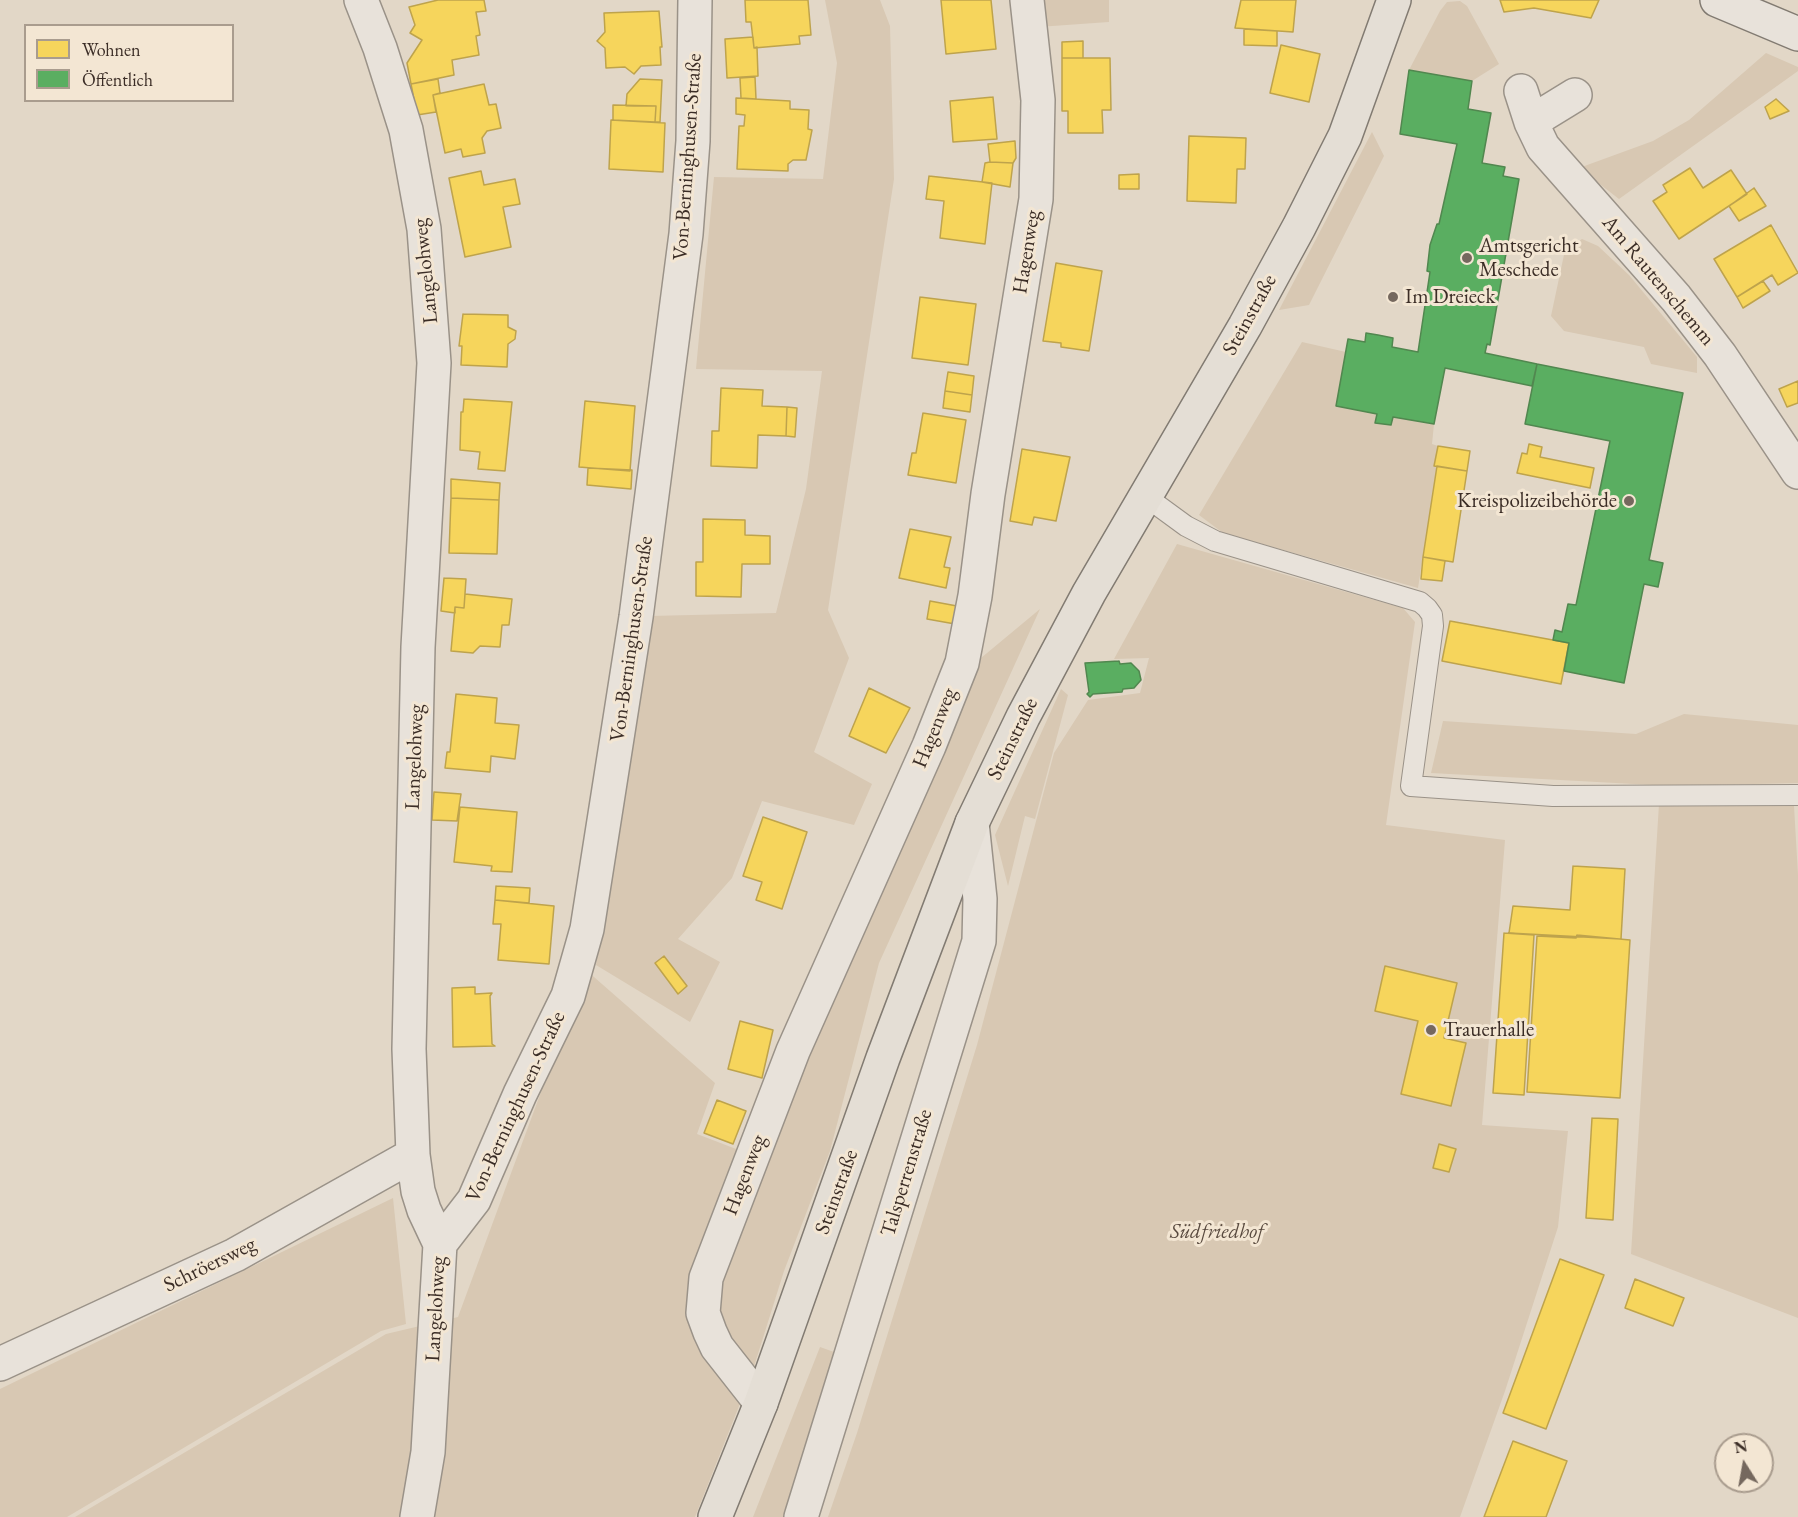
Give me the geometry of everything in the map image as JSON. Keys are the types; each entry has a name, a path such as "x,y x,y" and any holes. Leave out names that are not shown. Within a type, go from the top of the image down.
{"main road":[{"name":"Steinstraße","path":"715,1517 761,1403 883,1058 972,823 1044,675 1299,227 1345,136 1394,0"}],"street":[{"name":"Langelohweg","path":"361,0 380,48 406,130 424,229 434,363 418,646 409,1049 413,1155 424,1210 440,1244 428,1452 417,1517"},
{"name":"Von-Berninghusen-Straße","path":"440,1244 474,1200 520,1094 568,996 587,929 636,617 686,234 693,141 695,0"},
{"name":"Hagenweg","path":"761,1403 717,1347 710,1332 703,1313 706,1278 793,1051 929,746 962,663 975,596 988,494 1036,199 1038,100 1027,0"},
{"path":"1717,0 1798,34"},
{"name":"Am Rautenschemm","path":"1521,91 1531,122 1549,154 1676,298 1720,355 1798,472"},
{"path":"1531,122 1575,95"},
{"name":"Talsperrenstraße","path":"801,1517 978,941 980,899 972,823"},
{"name":"Schröersweg","path":"0,1364 235,1255 413,1155"}],"lane":[{"path":"1145,496 1186,526 1215,541 1420,602 1427,608 1432,615 1433,626 1411,786 1553,796 1798,795"}],"green space":[{"path":"825,0 880,0 890,26 894,179 828,610 849,658 814,752 872,784 854,825 762,801 732,878 678,939 720,962 690,1022 596,965 650,616 776,613 806,489 822,371 696,369 714,177 823,179 837,63"},
{"path":"1036,0 1109,0 1109,22 1038,27"},
{"path":"1460,1 1467,6 1499,64 1472,81 1409,70 1440,11 1447,2"},
{"path":"1766,53 1798,67 1798,71 1619,199 1579,168 1653,141 1689,120"},
{"path":"1372,132 1384,156 1309,305 1279,310"},
{"path":"1582,239 1598,246 1629,275 1697,357 1697,373 1651,364 1644,347 1564,331 1551,316 1565,250"},
{"path":"1302,342 1346,352 1337,406 1377,414 1376,423 1391,425 1393,417 1434,424 1432,444 1438,446 1434,466 1437,466 1418,588 1223,533 1199,515"},
{"name":"Südfriedhof","path":"1177,544 1403,608 1415,622 1386,825 1505,840 1482,1125 1568,1131 1558,1227 1505,1391 1460,1517 828,1517 857,1433 977,1045 1054,753 1088,700 1140,693 1149,658 1114,659"},
{"path":"1040,609 879,963 830,1151 784,1271 751,1376 695,1517 75,1517 386,1334 458,1317 586,970 715,1083 697,1134 757,1157 975,663"},
{"path":"1061,689 1068,695 1035,819 1025,816 1008,886 995,835"},
{"path":"1684,714 1798,725 1798,783 1671,786 1431,773 1443,721 1636,734"},
{"path":"1659,804 1794,806 1798,875 1798,1318 1631,1254"},
{"path":"393,1198 406,1324 381,1331 67,1517 0,1517 0,1389"},
{"path":"820,1347 834,1352 786,1517 753,1517"}],"building: Wohnen":[{"path":"438,0 484,0 486,11 476,12 480,35 476,36 479,55 452,60 454,75 411,84 407,63 422,40 410,33 415,25 409,7"},
{"path":"745,0 808,0 811,35 799,36 800,44 754,48 751,22 746,22"},
{"path":"941,0 991,0 996,49 946,54"},
{"path":"1241,0 1296,0 1293,32 1235,28"},
{"path":"1500,0 1599,0 1591,18 1534,8 1504,12"},
{"path":"659,11 661,65 641,66 634,74 625,67 606,68 605,48 597,41 605,32 604,13"},
{"path":"1244,29 1277,31 1277,46 1244,45"},
{"path":"753,37 754,48 757,47 758,76 727,78 725,39"},
{"path":"1083,41 1083,58 1062,58 1062,42"},
{"path":"1281,45 1320,54 1309,102 1270,93"},
{"path":"1062,58 1110,58 1111,110 1102,110 1103,133 1068,133 1068,111 1062,111"},
{"path":"755,77 756,99 741,98 740,78"},
{"path":"438,79 440,93 433,95 436,112 417,115 411,84"},
{"path":"640,79 662,80 660,122 655,122 656,106 626,106 627,94"},
{"path":"484,84 489,105 496,104 501,128 487,131 482,138 485,153 463,157 461,149 445,153 433,95"},
{"path":"993,97 997,139 953,142 950,101"},
{"path":"736,98 790,101 790,109 809,110 808,129 812,130 806,160 793,160 788,164 788,171 737,169 739,126 744,126 745,115 736,114"},
{"path":"1776,99 1789,111 1770,119 1765,107"},
{"path":"613,105 656,106 655,122 613,120"},
{"path":"611,120 665,123 663,172 609,169"},
{"path":"1189,136 1246,138 1245,169 1237,169 1236,203 1187,201"},
{"path":"1015,141 1016,158 1013,163 990,162 988,144"},
{"path":"985,163 1013,163 1010,187 982,182"},
{"path":"1690,168 1703,188 1731,170 1747,194 1679,239 1653,201 1667,192 1663,185"},
{"path":"481,171 484,185 515,179 520,204 503,207 511,247 465,257 449,178"},
{"path":"1139,174 1139,189 1119,189 1119,175"},
{"path":"929,176 992,183 985,244 940,238 944,201 926,199"},
{"path":"1754,188 1766,206 1739,221 1729,206"},
{"path":"1771,225 1798,273 1778,285 1772,275 1737,297 1714,259"},
{"path":"1056,263 1102,271 1089,351 1061,347 1061,343 1043,341"},
{"path":"1763,281 1770,291 1743,308 1737,297"},
{"path":"920,297 976,304 968,365 912,358"},
{"path":"463,314 508,315 508,327 516,331 515,339 508,344 507,367 461,365 462,346 459,346"},
{"path":"948,372 974,376 972,395 945,391"},
{"path":"1798,381 1798,403 1787,407 1779,389"},
{"path":"721,388 763,390 762,406 787,407 786,436 758,435 757,468 711,466 712,431 719,431"},
{"path":"945,391 972,395 970,412 943,408"},
{"path":"464,399 512,402 505,471 478,469 480,452 460,450 461,412 463,412"},
{"path":"585,401 635,406 630,471 579,467"},
{"path":"787,407 797,408 795,437 786,436"},
{"path":"923,413 966,420 956,483 908,475 912,453 916,453"},
{"path":"1529,444 1542,447 1540,457 1594,468 1590,488 1517,473 1522,453 1527,454"},
{"path":"1438,446 1470,451 1467,471 1434,466"},
{"path":"1022,449 1070,457 1056,521 1034,517 1032,525 1010,521"},
{"path":"1437,466 1467,471 1453,562 1423,557"},
{"path":"588,468 632,470 631,489 587,485"},
{"path":"451,479 500,483 499,500 451,498"},
{"path":"451,498 499,500 497,554 449,553"},
{"path":"703,519 745,520 745,535 770,536 770,564 742,564 741,597 696,596 696,562 703,562"},
{"path":"910,529 951,537 944,567 950,568 946,588 899,578"},
{"path":"1423,557 1445,561 1442,581 1421,579"},
{"path":"444,578 466,579 464,608 455,607 455,613 441,611"},
{"path":"465,594 512,599 509,625 502,625 500,647 480,646 473,653 451,651 455,607 464,608"},
{"path":"930,601 957,606 955,624 927,619"},
{"path":"1450,621 1569,643 1561,684 1442,661"},
{"path":"869,688 910,708 886,753 849,736"},
{"path":"456,694 497,698 495,723 519,725 515,759 491,756 490,772 445,768 447,752 450,752"},
{"path":"434,792 461,794 457,821 432,820"},
{"path":"460,807 517,812 512,872 491,871 492,866 454,862"},
{"path":"763,817 807,832 782,909 756,900 762,882 743,876"},
{"path":"1573,866 1625,869 1621,939 1509,933 1513,906 1570,910"},
{"path":"496,886 530,888 529,903 495,900"},
{"path":"495,900 554,906 549,964 498,960 501,924 493,924"},
{"path":"1504,933 1534,935 1524,1095 1493,1093"},
{"path":"1577,935 1630,940 1620,1098 1527,1092 1537,936 1576,938"},
{"path":"664,956 687,986 678,994 655,963"},
{"name":"Trauerhalle","path":"1385,966 1457,983 1444,1038 1466,1043 1451,1106 1401,1094 1418,1021 1375,1011"},
{"path":"475,987 475,994 492,993 490,996 492,1044 495,1046 453,1047 452,988"},
{"path":"740,1021 773,1030 762,1078 728,1069"},
{"path":"717,1100 746,1111 733,1144 704,1133"},
{"path":"1592,1118 1618,1119 1613,1220 1586,1218"},
{"path":"1439,1144 1456,1149 1449,1172 1433,1168"},
{"path":"1560,1259 1604,1275 1546,1429 1503,1413"},
{"path":"1635,1279 1684,1298 1673,1326 1625,1308"},
{"path":"1513,1441 1567,1461 1546,1517 1484,1517"}],"building: Öffentlich":[{"name":"Amtsgericht Meschede","path":"1409,70 1472,81 1468,109 1491,113 1482,163 1505,167 1503,176 1519,179 1490,345 1487,344 1485,353 1537,364 1532,386 1445,368 1434,424 1393,417 1391,425 1375,423 1377,414 1336,406 1348,339 1365,342 1366,333 1378,335 1393,338 1392,347 1418,352 1430,272 1427,271 1430,245 1437,224 1439,224 1457,144 1400,134"},
{"name":"Kreispolizeibehörde","path":"1537,364 1683,393 1649,560 1663,563 1658,587 1644,584 1624,683 1564,671 1569,643 1553,640 1555,630 1562,632 1568,604 1576,605 1610,441 1525,424"},
{"path":"1119,661 1120,664 1131,663 1139,671 1141,680 1134,688 1123,689 1122,692 1093,694 1090,697 1087,694 1089,692 1085,663"}],"place":[{"name":"Amtsgericht Meschede","path":"1467,258"},
{"name":"Im Dreieck","path":"1393,297"},
{"name":"Kreispolizeibehörde","path":"1629,501"},
{"name":"Trauerhalle","path":"1431,1030"}]}
